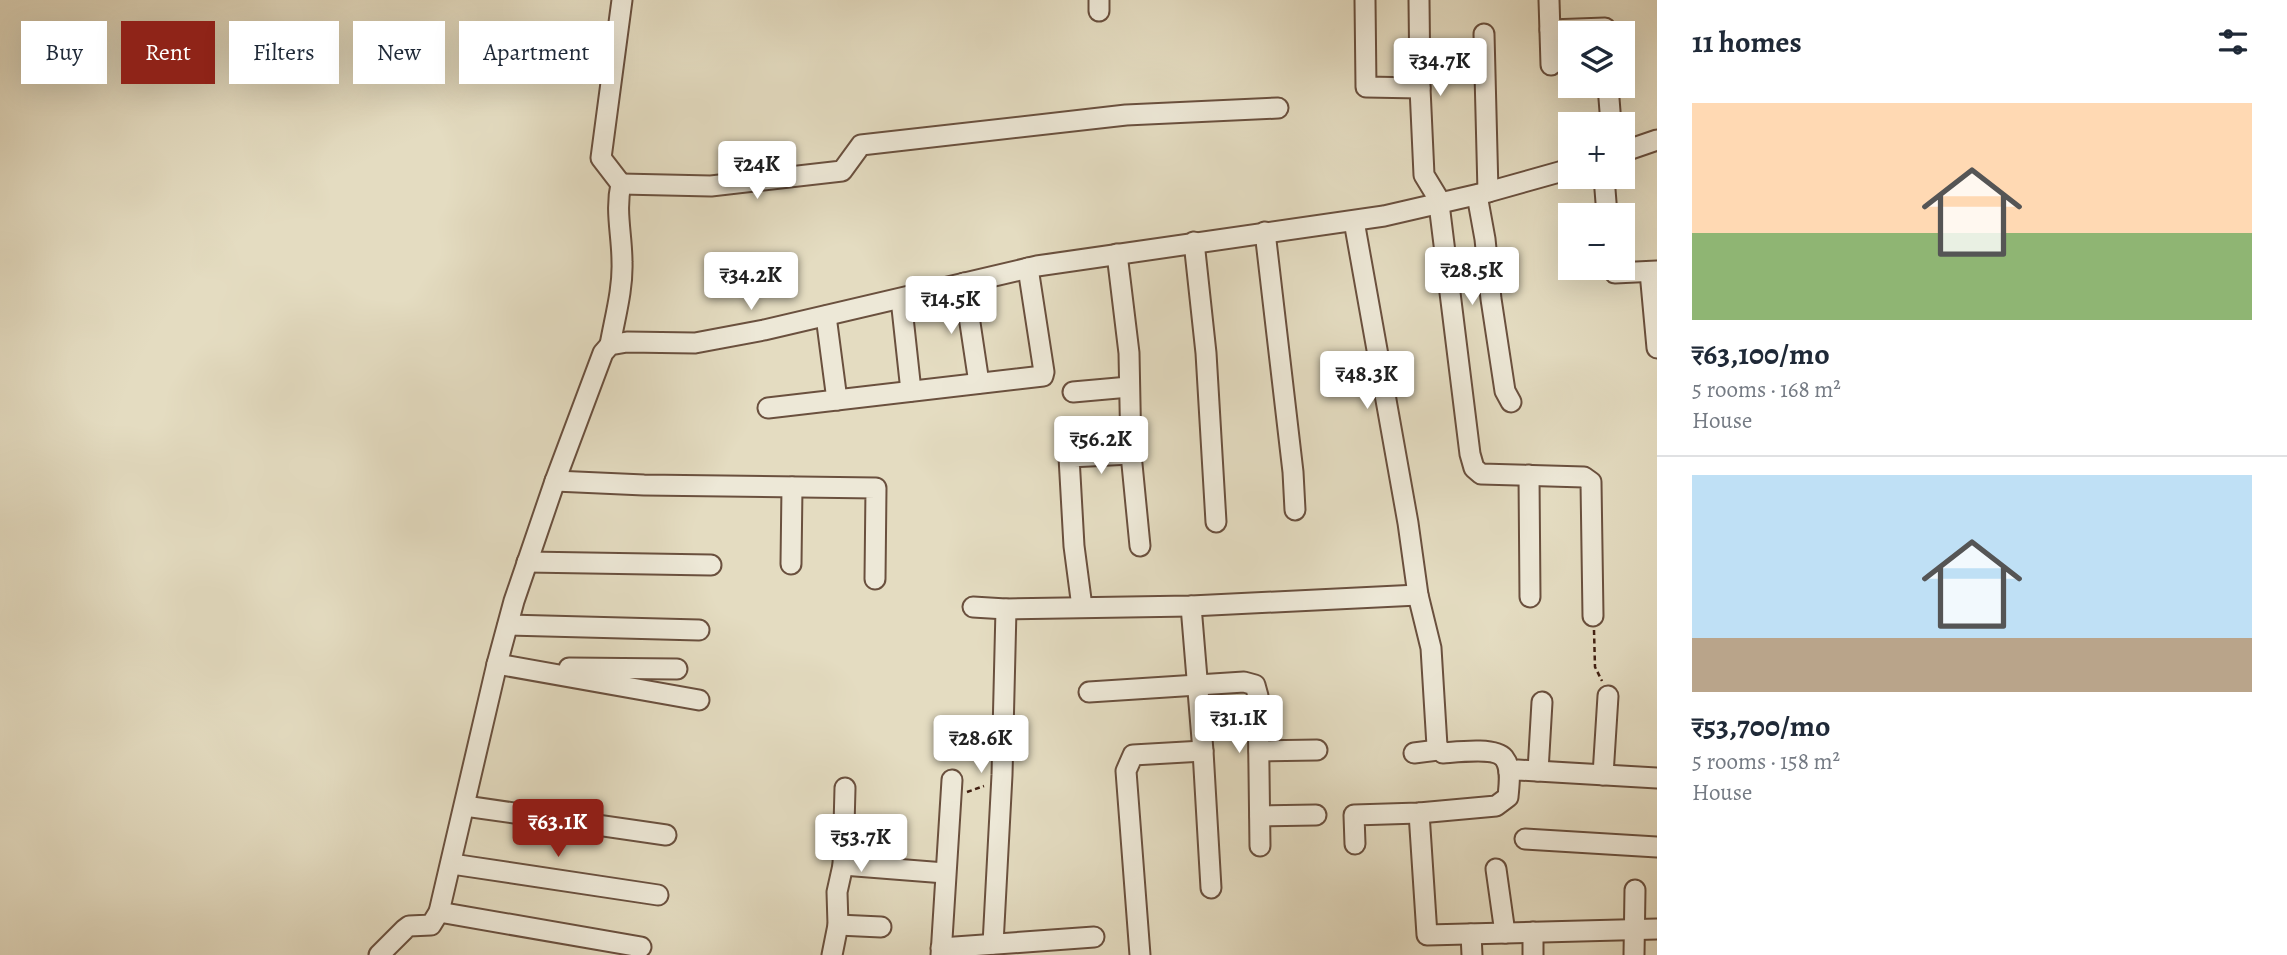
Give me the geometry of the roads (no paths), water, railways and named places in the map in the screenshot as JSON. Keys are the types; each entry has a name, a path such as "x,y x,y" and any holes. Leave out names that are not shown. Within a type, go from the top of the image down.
{"street":[{"path":"379,955 405,929 431,925 439,912 497,664 527,562 603,353 610,345 622,279 623,260 618,214 621,184 601,158 622,0"},
{"path":"1364,0 1366,87 1420,88"},
{"path":"1419,0 1423,175 1440,204 1470,454 1474,468 1481,474 1584,477 1591,482 1593,616"},
{"path":"1549,0 1551,65"},
{"path":"1550,30 1558,29"},
{"path":"1484,34 1482,194 1485,239 1505,391 1511,402"},
{"path":"621,184 711,186 829,173 842,171 861,145 1126,115 1278,108"},
{"path":"1635,148 1657,140"},
{"path":"610,345 627,342 695,343 901,299 1028,268 1354,221 1482,194 1558,172"},
{"path":"1354,221 1408,523 1418,595 1431,648 1438,750"},
{"path":"1265,232 1295,510"},
{"path":"1194,242 1206,354 1216,522"},
{"path":"1117,254 1129,353 1131,454 1140,546"},
{"path":"768,408 1043,376 1028,268"},
{"path":"1635,272 1653,272 1657,348"},
{"path":"964,283 979,383"},
{"path":"901,299 911,391"},
{"path":"825,316 837,400"},
{"path":"1073,392 1129,387"},
{"path":"1083,607 1074,546 1069,457 1131,454"},
{"path":"1529,475 1530,597"},
{"path":"555,481 876,488 875,579"},
{"path":"791,564 792,487"},
{"path":"527,562 711,565"},
{"path":"973,607 1006,609 1191,606 1418,595"},
{"path":"1191,606 1211,888"},
{"path":"1003,947 1001,781 1006,609"},
{"path":"508,625 699,630"},
{"path":"497,664 699,700"},
{"path":"551,674 565,668 677,669"},
{"path":"1089,692 1244,682 1255,685 1258,696 1260,846"},
{"path":"1603,775 1608,696"},
{"path":"1538,771 1542,702"},
{"path":"1259,751 1317,750"},
{"path":"1355,844 1354,815 1419,813 1496,806 1508,797 1509,772 1504,758 1495,752 1443,753 1438,750 1414,753"},
{"path":"1140,955 1126,771 1133,755 1203,751"},
{"path":"1509,772 1518,770 1657,778"},
{"path":"952,780 941,951 1073,946 1094,937"},
{"path":"832,955 838,925 837,892 843,865 845,788"},
{"path":"465,806 666,835"},
{"path":"1419,813 1427,935 1657,929"},
{"path":"1260,816 1316,815"},
{"path":"1525,839 1657,847"},
{"path":"452,864 658,895"},
{"path":"843,865 945,873"},
{"path":"1496,869 1505,933"},
{"path":"1634,955 1635,890"},
{"path":"439,912 640,947"},
{"path":"838,925 881,927"},
{"path":"1533,932 1533,955"},
{"path":"1471,934 1472,955"}]}
